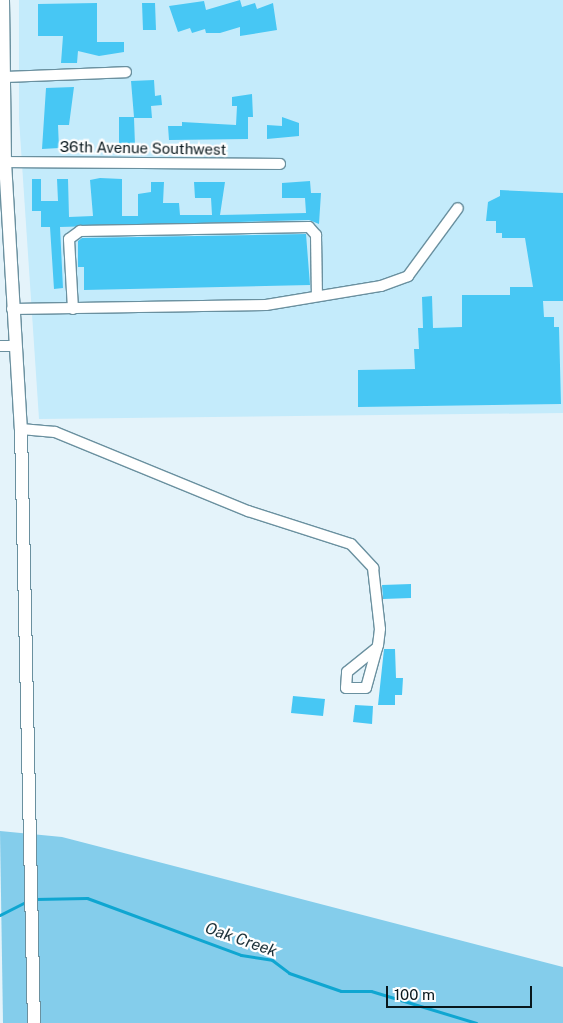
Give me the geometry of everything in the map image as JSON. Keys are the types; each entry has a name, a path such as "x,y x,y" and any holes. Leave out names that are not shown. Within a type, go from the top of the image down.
{"main road":[{"path":"3,0 5,162 3,190 16,346 20,429 34,1023"}],"street":[{"path":"4,77 126,72"},
{"name":"36th Avenue Southwest","path":"5,162 280,164"},
{"path":"12,309 266,305 381,286 408,276 458,208"},
{"path":"73,309 69,239 80,230 309,227 316,235 317,296"},
{"path":"0,346 16,346"},
{"path":"20,429 55,432 248,511 351,544 373,568 380,629 377,648"}],"shaded area":[{"path":"19,0 563,0 563,413 39,419 19,119"},
{"path":"0,831 62,837 563,967 563,1023 3,1023"}],"building":[{"path":"240,0 242,7 255,3 257,9 273,3 277,30 240,36 240,27 220,33 206,33 205,29 192,33 190,28 178,32 169,6 204,1 206,10"},
{"path":"97,3 97,42 124,42 124,52 99,56 78,51 77,63 61,63 63,36 38,36 38,4"},
{"path":"142,3 155,3 156,30 143,30"},
{"path":"154,80 155,96 161,95 162,105 151,106 152,118 134,118 135,145 119,145 119,117 134,117 131,81"},
{"path":"74,87 69,125 58,125 59,148 42,149 46,88"},
{"path":"252,94 253,117 248,117 248,139 169,140 168,126 182,126 182,122 236,125 237,106 232,106 232,97"},
{"path":"282,117 299,123 299,136 267,139 267,125 282,126"},
{"path":"100,178 122,179 122,216 138,216 138,194 151,192 151,182 164,182 163,203 179,203 180,215 212,215 211,198 195,198 194,182 225,182 220,215 306,213 305,198 282,198 282,183 310,181 311,193 321,193 319,224 309,220 60,227 63,288 54,289 50,227 41,227 41,211 32,211 32,179 41,179 41,201 58,201 57,179 68,179 69,217 93,216 90,180"},
{"path":"500,190 563,193 563,301 543,301 544,317 554,317 554,327 559,327 561,404 358,407 358,370 415,369 414,349 419,349 418,328 423,328 422,297 432,296 433,328 462,327 462,295 510,295 510,287 533,287 525,238 502,238 502,233 496,233 496,221 486,221 488,202 500,196"},
{"path":"306,234 310,285 84,290 84,267 78,267 78,241 82,238"},
{"path":"411,584 411,598 383,599 382,585"},
{"path":"384,649 395,649 396,678 403,678 402,695 395,695 395,705 378,705"},
{"path":"293,696 325,699 323,716 291,713"},
{"path":"355,705 373,706 372,724 353,722"}],"waterway":[{"name":"Oak Creek","path":"35,899 87,898 241,955 272,960 289,973 341,991 371,991 476,1023"},
{"name":"Oak Creek","path":"0,915 29,900"}]}
